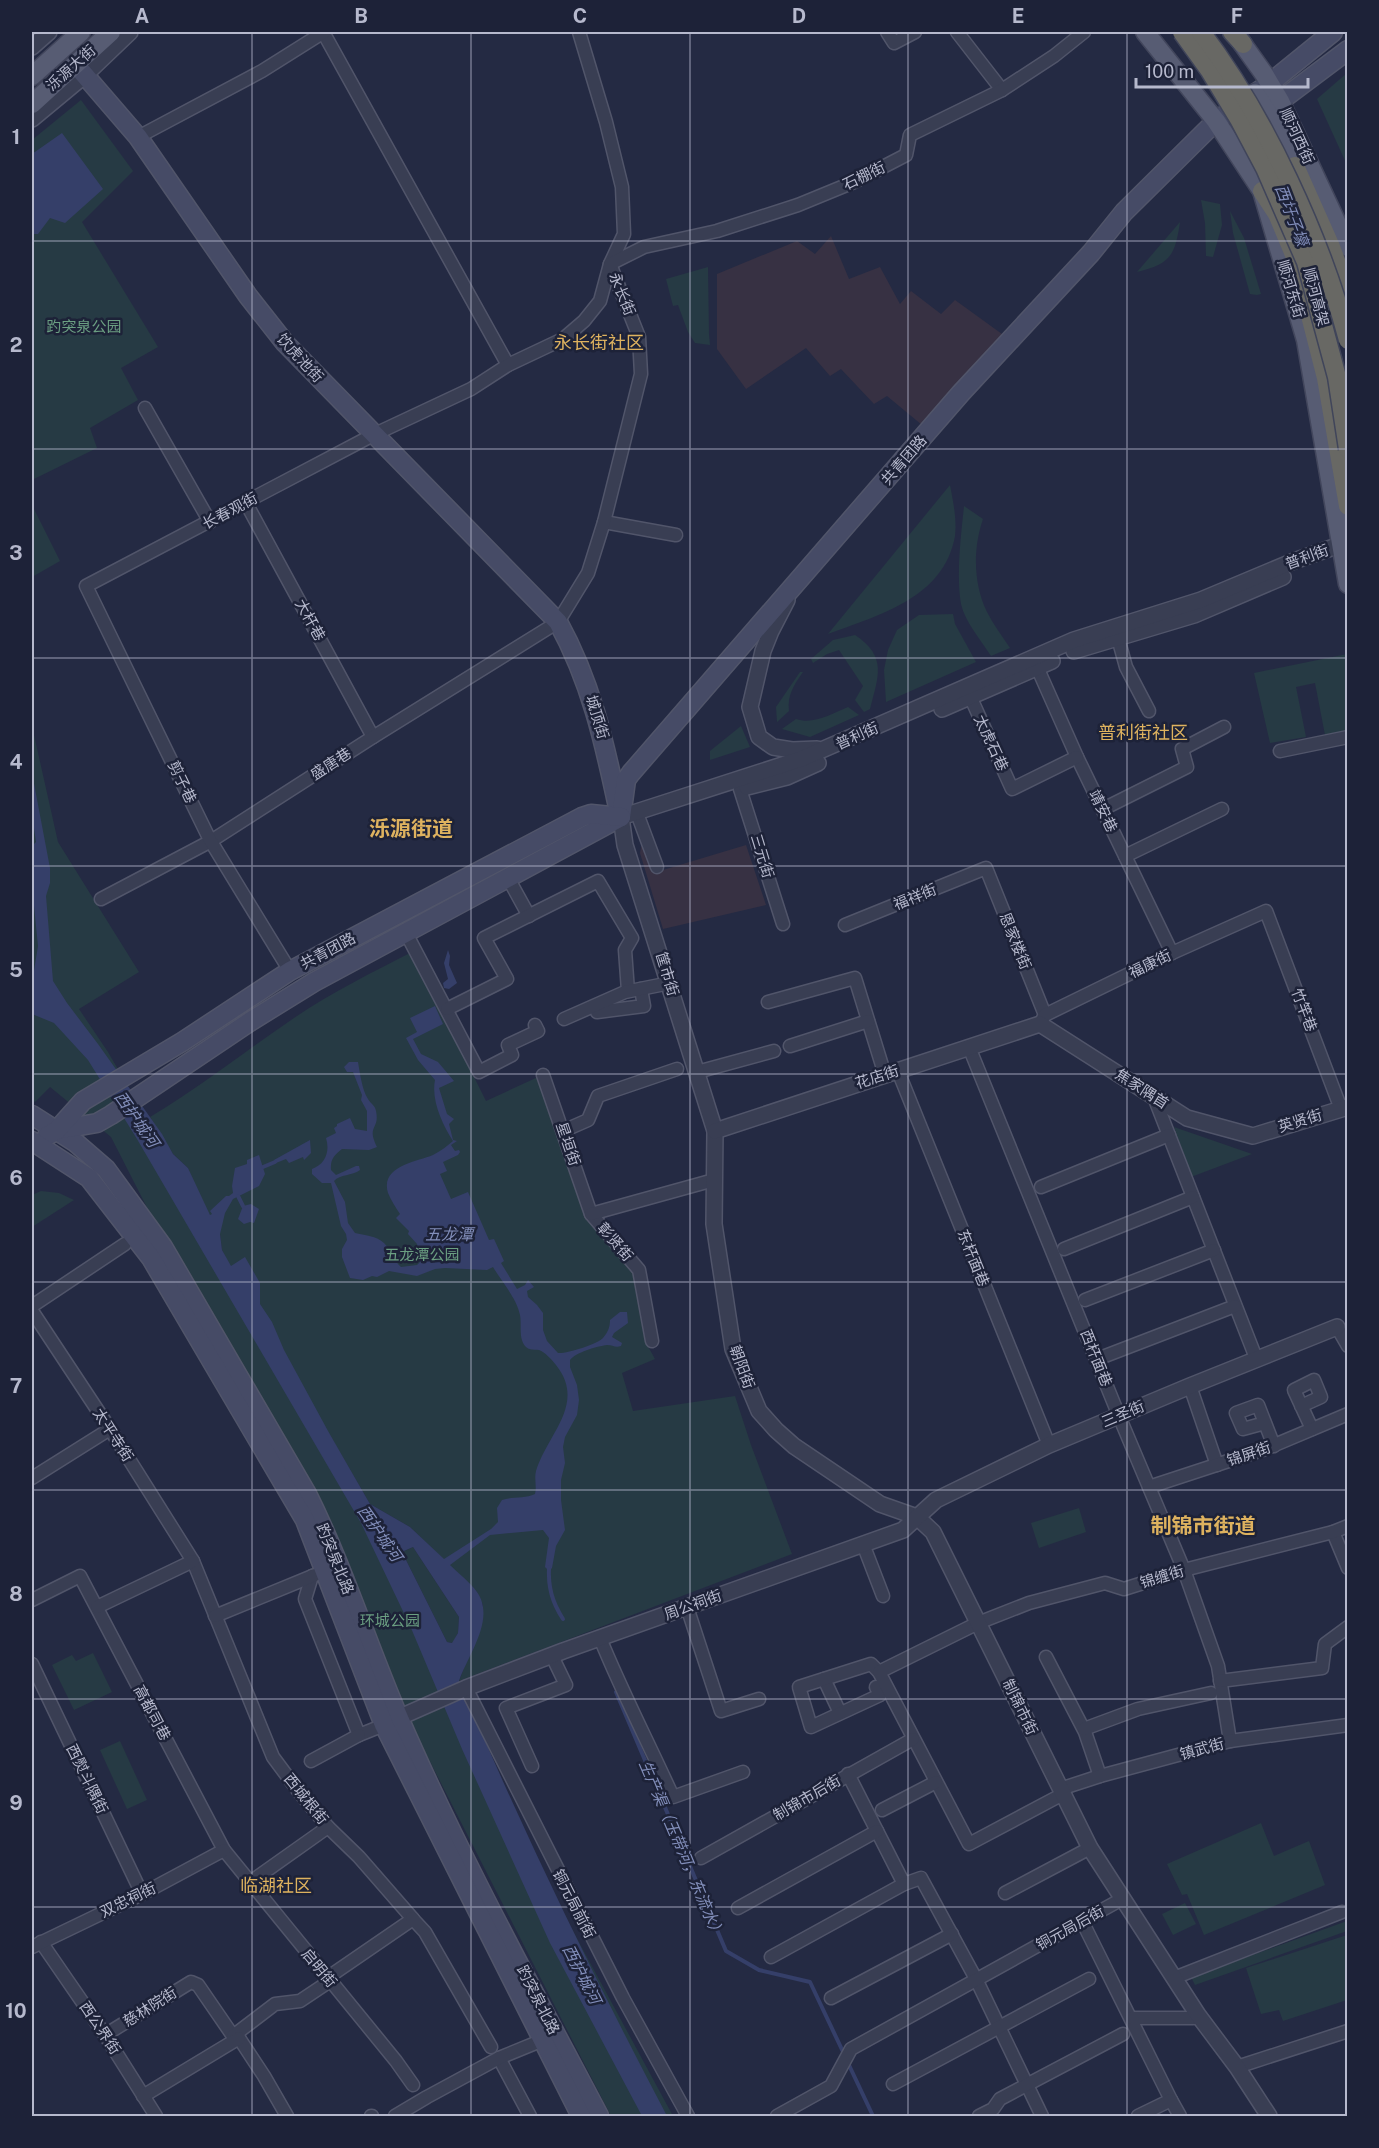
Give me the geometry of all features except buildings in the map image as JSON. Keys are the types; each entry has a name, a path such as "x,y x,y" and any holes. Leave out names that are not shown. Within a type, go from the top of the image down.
{"highway":[{"name":"顺河高架","path":"1182,32 1239,119 1265,168 1306,261 1337,377 1347,449"},
{"name":"顺河高架","path":"1201,32 1224,64 1280,163 1321,257 1339,306 1347,340"},
{"path":"1295,166 1347,293"},
{"path":"1262,191 1277,214 1295,257 1326,378 1347,506"}],"main road":[{"name":"泺源大街","path":"32,76 81,32"},
{"name":"泺源大街","path":"32,105 80,70 111,32"},
{"name":"顺河东街","path":"1145,32 1223,116 1228,138 1262,191 1306,340 1344,544 1347,584"},
{"name":"共青团路","path":"629,817 626,780 631,773 961,393 1091,253 1124,212 1223,116 1333,32"},
{"name":"顺河西街","path":"1237,36 1258,91 1262,115 1347,247"},
{"path":"1228,138 1347,50"},
{"name":"饮虎池街","path":"80,70 138,136 248,296 285,343 558,622"},
{"name":"顺河西街","path":"1262,115 1347,254"},
{"name":"城顶街","path":"558,622 574,652 629,817"},
{"name":"共青团路","path":"57,1130 82,1101 233,1010 290,971 582,817 591,814 629,817"},
{"name":"共青团路","path":"33,1143 57,1130 97,1123 156,1087 251,1021 299,991 629,817"},
{"name":"趵突泉北路","path":"32,1115 76,1143 106,1169 163,1247 307,1494 324,1529 397,1719 543,2040 581,2116"},
{"name":"趵突泉北路","path":"33,1143 89,1178 151,1258 305,1520 319,1574 397,1719 456,1841 598,2116"}],"street":[{"path":"32,47 49,32"},
{"path":"32,118 80,70 130,32"},
{"path":"138,136 262,71 324,32 508,365"},
{"name":"永长街","path":"558,622 588,573 604,522 641,374 639,337 610,264 624,234 622,187 606,122 579,32"},
{"path":"887,32 894,43 915,32"},
{"path":"957,32 1002,90"},
{"name":"石棚街","path":"610,264 644,247 717,231 798,205 854,183 906,155 910,135 1002,90 1054,56 1084,32"},
{"name":"长春观街","path":"86,586 373,435 471,389 508,365 562,339 584,321 600,301 610,264"},
{"path":"145,408 210,522"},
{"name":"大杆巷","path":"246,503 373,736"},
{"path":"604,522 676,535"},
{"name":"普利街","path":"629,817 787,777 1078,649 1194,615 1320,561 1344,544"},
{"name":"普利街","path":"629,817 778,767 852,739 993,674 1074,640 1201,600 1294,561 1344,544"},
{"path":"795,584 771,631 757,675 750,707 759,737 774,747 792,750 815,749 852,739"},
{"name":"剪子巷","path":"86,586 211,841 290,971"},
{"name":"盛唐巷","path":"100,899 211,841 373,736 558,622"},
{"path":"1118,638 1126,668 1149,711"},
{"name":"靖安巷","path":"1037,667 1077,757 1172,953"},
{"name":"太虎石巷","path":"970,696 1012,789 1077,757"},
{"path":"1103,809 1186,766 1182,749 1224,727"},
{"path":"1280,751 1347,736"},
{"name":"三元街","path":"740,789 783,924"},
{"path":"1125,856 1222,809"},
{"path":"629,817 657,867"},
{"name":"筐市街","path":"629,817 625,845 715,1131"},
{"name":"福祥街","path":"845,926 986,868"},
{"name":"恩家楼街","path":"986,868 1042,1019"},
{"path":"508,879 529,916"},
{"path":"447,1009 507,979 484,938 598,881 632,938 625,950 628,991"},
{"name":"福康街","path":"1042,1019 1172,953 1266,911"},
{"name":"竹竿巷","path":"1266,911 1344,1108"},
{"path":"406,933 479,1072 512,1055 508,1045 538,1031 535,1025"},
{"name":"东杆面巷","path":"768,1002 855,978 868,1021 1049,1445"},
{"path":"564,1018 628,991 670,983"},
{"path":"597,1012 644,1006 641,989"},
{"name":"花店街","path":"715,1131 969,1047 1042,1019"},
{"name":"焦家隅首","path":"1042,1019 1187,1118 1253,1136"},
{"path":"790,1046 868,1021"},
{"name":"西杆面巷","path":"969,1047 1184,1570 1218,1666 1230,1741"},
{"path":"697,1072 774,1051"},
{"path":"563,1131 588,1120 598,1096 676,1069"},
{"name":"星垣街","path":"543,1076 591,1214"},
{"path":"1154,1097 1256,1359"},
{"name":"英贤街","path":"1253,1136 1344,1108"},
{"name":"朝阳街","path":"715,1131 714,1224 734,1349 759,1411 794,1446 880,1504 917,1516"},
{"path":"1041,1187 1169,1135"},
{"path":"591,1214 714,1180"},
{"path":"1064,1249 1193,1197"},
{"name":"彰贤街","path":"591,1214 639,1270 652,1341"},
{"path":"32,1305 124,1244"},
{"path":"1085,1300 1214,1250"},
{"path":"1105,1356 1235,1306"},
{"name":"太平寺街","path":"32,1311 193,1561"},
{"path":"1337,1327 1347,1346"},
{"name":"三圣街","path":"917,1516 936,1500 1049,1445 1337,1327"},
{"path":"1190,1386 1217,1465"},
{"path":"1301,1406 1312,1429"},
{"name":"锦屏街","path":"1149,1486 1274,1446 1347,1414"},
{"path":"1265,1423 1274,1446"},
{"path":"32,1478 110,1429"},
{"name":"周公祠街","path":"397,1719 466,1688 903,1530 917,1516"},
{"name":"制锦市街","path":"917,1516 933,1532 1090,1848 1122,1899"},
{"name":"锦缠街","path":"879,1672 978,1623 1040,1600 1104,1583 1124,1588 1347,1526"},
{"path":"1332,1532 1347,1568"},
{"path":"864,1544 883,1596"},
{"path":"97,1607 193,1561"},
{"name":"西城根街","path":"193,1561 273,1756 298,1792 328,1827 359,1857 425,1932 490,2048"},
{"path":"319,1574 305,1599 359,1735"},
{"path":"215,1616 319,1574"},
{"name":"高都司巷","path":"32,1600 80,1576 224,1850"},
{"path":"687,1607 721,1711 759,1699"},
{"path":"1220,1681 1322,1668 1325,1644 1347,1628"},
{"path":"600,1638 621,1690 645,1736 672,1797 743,1772"},
{"path":"532,1766 507,1708 566,1685 552,1656"},
{"path":"1046,1657 1084,1729 1100,1776"},
{"name":"西熨斗隅街","path":"32,1664 142,1894"},
{"path":"876,1687 880,1695 811,1727 799,1688 871,1664 879,1672 936,1782 882,1810"},
{"path":"824,1679 840,1713"},
{"name":"铜元局前街","path":"466,1688 590,1934 688,2116"},
{"path":"1084,1729 1138,1709 1212,1693"},
{"path":"311,1761 359,1735 397,1719"},
{"name":"镇武街","path":"936,1782 969,1844 1062,1792 1100,1776 1230,1741 1347,1725"},
{"name":"制锦市后街","path":"701,1858 913,1738"},
{"path":"848,1774 904,1884"},
{"path":"249,1883 328,1827"},
{"path":"738,1908 877,1831"},
{"path":"1005,1893 1090,1848"},
{"name":"启明街","path":"224,1850 413,2085"},
{"name":"双忠祠街","path":"36,1944 142,1894 224,1850"},
{"path":"771,1957 904,1884 921,1878 976,1979 1042,2116"},
{"name":"铜元局后街","path":"777,2116 831,2086 851,2049 1122,1899 1198,2015 1237,2067 1269,2116"},
{"path":"1174,1978 1342,1912"},
{"path":"143,2096 236,2037 275,2004 300,2001 412,1918"},
{"path":"1082,1921 1180,2116"},
{"path":"831,1998 952,1934"},
{"name":"西公界街","path":"36,1944 105,2035 156,2116"},
{"path":"892,2084 1089,1979"},
{"name":"慈林院街","path":"105,2035 192,1982 198,1985 264,2076 287,2116"},
{"path":"1131,2018 1193,2018 1198,2015"},
{"path":"1237,2067 1347,2031"},
{"path":"979,2116 993,2109 1000,2099 1122,2034"},
{"path":"395,2116 499,2058 543,2040"},
{"path":"499,2058 530,2116"},
{"path":"1138,2116 1171,2100"}],"shaded area":[{"path":"831,236 849,279 880,267 900,304 911,291 941,314 955,300 1002,334 922,425 887,396 874,404 841,369 830,376 806,348 746,389 717,349 717,274 797,241 815,254"},
{"path":"647,832 663,870 746,845 766,905 663,929 640,853"}],"green space":[{"path":"1347,73 1347,165 1317,99"},
{"name":"趵突泉公园","path":"81,100 133,171 82,222 158,347 121,368 138,400 90,428 97,448 32,480 32,140"},
{"path":"1201,200 1220,204 1222,225 1213,257 1206,256 1205,223"},
{"path":"1230,211 1244,238 1261,294 1250,294 1233,233"},
{"path":"1180,222 1176,243 1169,257 1157,266 1137,272"},
{"path":"708,267 710,345 695,343 688,332 678,305 673,306 666,279"},
{"path":"950,485 955,517 955,536 948,557 938,575 923,589 888,611 828,634"},
{"path":"32,505 60,561 32,577"},
{"path":"964,506 983,519 976,554 979,589 987,612 1010,648 991,656 970,624 961,604 959,568"},
{"path":"953,614 955,624 976,662 886,702 884,670 888,650 897,630 919,615"},
{"path":"855,635 872,651 878,668 870,709 864,712 855,700 863,686 839,650 813,663 811,659 833,640"},
{"path":"1347,654 1347,730 1325,735 1315,683 1296,687 1306,737 1270,743 1254,673"},
{"path":"800,672 803,672 790,695 789,711 777,722 776,707"},
{"path":"848,707 859,715 810,737 782,729 796,719 816,720"},
{"name":"五龙潭公园","path":"32,726 58,842 139,972 79,1009 108,1052 190,1194 221,1259 284,1350 226,1259 220,1234 197,1192 188,1168 173,1154 150,1117 187,1094 308,1009 414,951 441,1001 465,1059 486,1101 538,1077 571,1168 581,1206 598,1231 611,1241 638,1281 645,1341 655,1359 622,1373 633,1411 735,1396 792,1554 459,1681 483,1619 483,1605 477,1592 410,1527 370,1504 328,1432 528,1848 673,2116 611,2116 111,1137 50,1087 35,1102 32,1100"},
{"path":"741,726 750,747 710,760 710,751"},
{"path":"1174,1127 1252,1154 1191,1177"},
{"path":"41,1191 59,1193 74,1200 32,1227 32,1195"},
{"path":"1079,1508 1086,1532 1039,1548 1031,1523"},
{"path":"413,1547 459,1617 458,1633 453,1643 447,1642 404,1556 404,1551"},
{"path":"93,1653 112,1692 74,1710 52,1665 72,1655 76,1661"},
{"path":"120,1741 147,1800 127,1809 100,1750"},
{"path":"1261,1823 1274,1856 1309,1841 1325,1885 1204,1935 1187,1894 1182,1895 1167,1864"},
{"path":"1185,1903 1196,1924 1173,1935 1162,1914"},
{"path":"1347,1921 1347,1931 1195,1985 1191,1977"},
{"path":"1347,1935 1347,2000 1283,2021 1279,2010 1261,2014 1246,1968"}],"water":[{"path":"62,133 103,189 65,223 50,218 38,234 32,234 32,154"},
{"path":"32,773 50,868 50,883 46,896 53,981 162,1134 173,1154 188,1168 210,1215 212,1214 210,1211 226,1196 233,1193 235,1168 247,1164 247,1160 259,1155 265,1174 259,1186 233,1199 225,1213 220,1234 222,1250 231,1266 245,1257 260,1283 260,1304 272,1322 284,1350 370,1504 410,1527 444,1559 491,1529 498,1522 497,1508 502,1500 535,1494 536,1471 562,1419 568,1393 564,1379 556,1365 546,1354 539,1350 529,1349 524,1344 518,1309 513,1297 493,1267 487,1270 435,1269 417,1276 389,1271 363,1280 350,1278 342,1257 342,1249 347,1240 346,1234 341,1226 331,1183 322,1183 312,1174 312,1169 321,1164 326,1157 326,1138 336,1133 334,1128 337,1124 350,1118 355,1129 367,1131 367,1111 361,1100 362,1095 353,1072 347,1072 344,1067 349,1062 358,1062 364,1091 375,1107 377,1117 373,1135 377,1147 369,1150 342,1149 331,1163 331,1170 336,1175 359,1166 360,1170 357,1172 339,1177 334,1181 345,1202 348,1223 355,1233 381,1241 401,1267 417,1265 420,1262 417,1244 408,1234 409,1231 396,1218 400,1214 388,1193 387,1184 389,1177 401,1166 433,1155 453,1141 438,1112 435,1080 418,1060 406,1038 417,1032 410,1018 435,1006 443,1024 413,1039 421,1054 438,1062 454,1081 439,1088 447,1114 454,1119 449,1124 453,1140 457,1141 451,1145 455,1151 460,1152 443,1162 447,1171 440,1174 451,1199 468,1192 489,1240 494,1239 504,1261 501,1263 517,1289 525,1285 528,1280 534,1287 527,1291 528,1297 543,1313 543,1330 547,1341 558,1353 595,1343 607,1332 610,1320 620,1312 627,1312 628,1323 612,1337 622,1343 621,1346 598,1347 581,1352 570,1360 579,1400 577,1415 565,1437 563,1447 565,1463 561,1480 561,1500 565,1530 556,1546 552,1568 549,1571 545,1567 549,1538 543,1530 490,1535 450,1565 477,1592 482,1603 483,1614 478,1637 459,1681 558,1901 667,2116 642,2116 550,1943 462,1749 411,1628 361,1523 137,1139 88,1060 54,1023 32,1014 32,983 38,946 32,886 32,846 36,842 32,815","holes":["413,1547 459,1617 458,1633 452,1643 447,1642 404,1556 404,1551"]},
{"path":"448,950 449,965 457,983 449,989 444,988 443,983 448,979 444,963"},
{"path":"310,1140 311,1153 304,1160 303,1157 289,1163 286,1159 276,1163 274,1160"},
{"path":"251,1204 259,1209 254,1223 244,1224 238,1219 243,1206"}],"waterway":[{"path":"263,1167 275,1162"},
{"path":"238,1196 243,1206"},
{"name":"生产渠（玉带河，东流水）","path":"549,1567 552,1594 563,1619"},
{"name":"生产渠（玉带河，东流水）","path":"616,1692 726,1951 759,1970 810,1982 845,2056"},
{"name":"生产渠（玉带河，东流水）","path":"848,2063 873,2116"}],"district":[{"name":"永长街社区","path":"599,343"},
{"name":"普利街社区","path":"1143,733"},
{"name":"泺源街道","path":"411,829"},
{"name":"制锦市街道","path":"1203,1526"},
{"name":"临湖社区","path":"276,1886"}],"water label":[{"name":"西圩子壕","path":"1292,215"},
{"name":"西护城河","path":"137,1119"},
{"name":"五龙潭","path":"449,1234"},
{"name":"西护城河","path":"380,1533"},
{"name":"西护城河","path":"582,1974"}],"park label":[{"name":"环城公园","path":"390,1621"}]}
